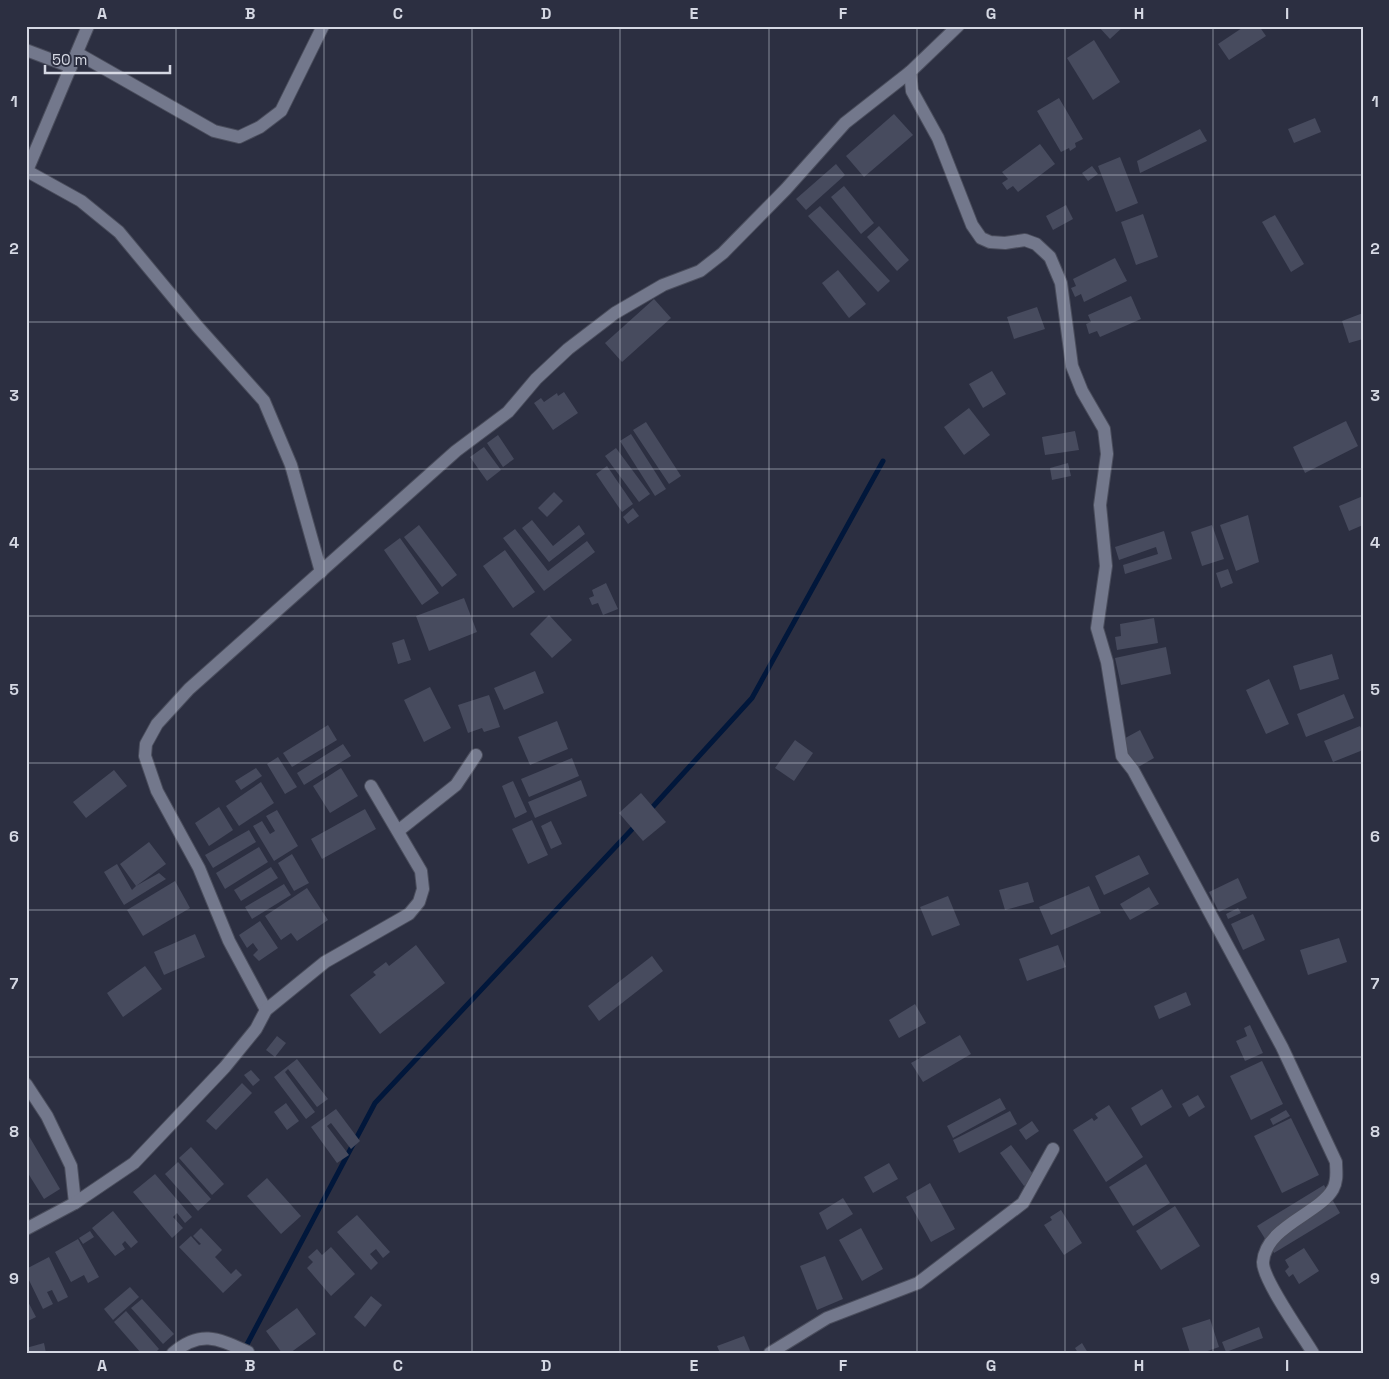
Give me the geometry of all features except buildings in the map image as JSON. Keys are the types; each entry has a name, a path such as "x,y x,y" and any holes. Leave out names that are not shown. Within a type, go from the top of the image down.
{"street":[{"path":"88,26 27,172 81,200 119,232 197,326 264,401 291,465 321,572"},
{"path":"77,54 214,131 239,137 260,127 281,111 323,26"},
{"path":"266,1010 229,941 199,868 157,791 145,756 146,744 157,724 189,689 456,451 508,412 536,379 568,349 615,313 663,285 700,271 723,253 786,189 845,123 910,72 958,26"},
{"path":"26,50 71,67"},
{"path":"910,72 912,91 938,138 972,225 981,238 990,242 1025,240 1036,244 1050,257 1060,283 1072,366 1082,391 1104,429 1107,454 1100,505 1106,566 1097,628 1109,671 1122,756 1133,770 1282,1047 1336,1162 1337,1177 1333,1189 1323,1200 1285,1227 1268,1249 1263,1263 1268,1279 1313,1353"},
{"path":"891,86 912,91"},
{"path":"398,831 456,784 476,755"},
{"path":"26,1229 75,1203 134,1162 225,1067 256,1029 266,1010 324,962 395,924 409,914 419,902 423,889 421,871 372,786"},
{"path":"26,1084 47,1116 71,1166 75,1203"},
{"path":"770,1353 827,1318 918,1283 1023,1203 1053,1149"},
{"path":"173,1353 180,1347 202,1338 218,1339 248,1352"}],"waterway":[{"path":"649,811 752,698 883,461"},
{"path":"244,1350 375,1103 636,825"}]}
